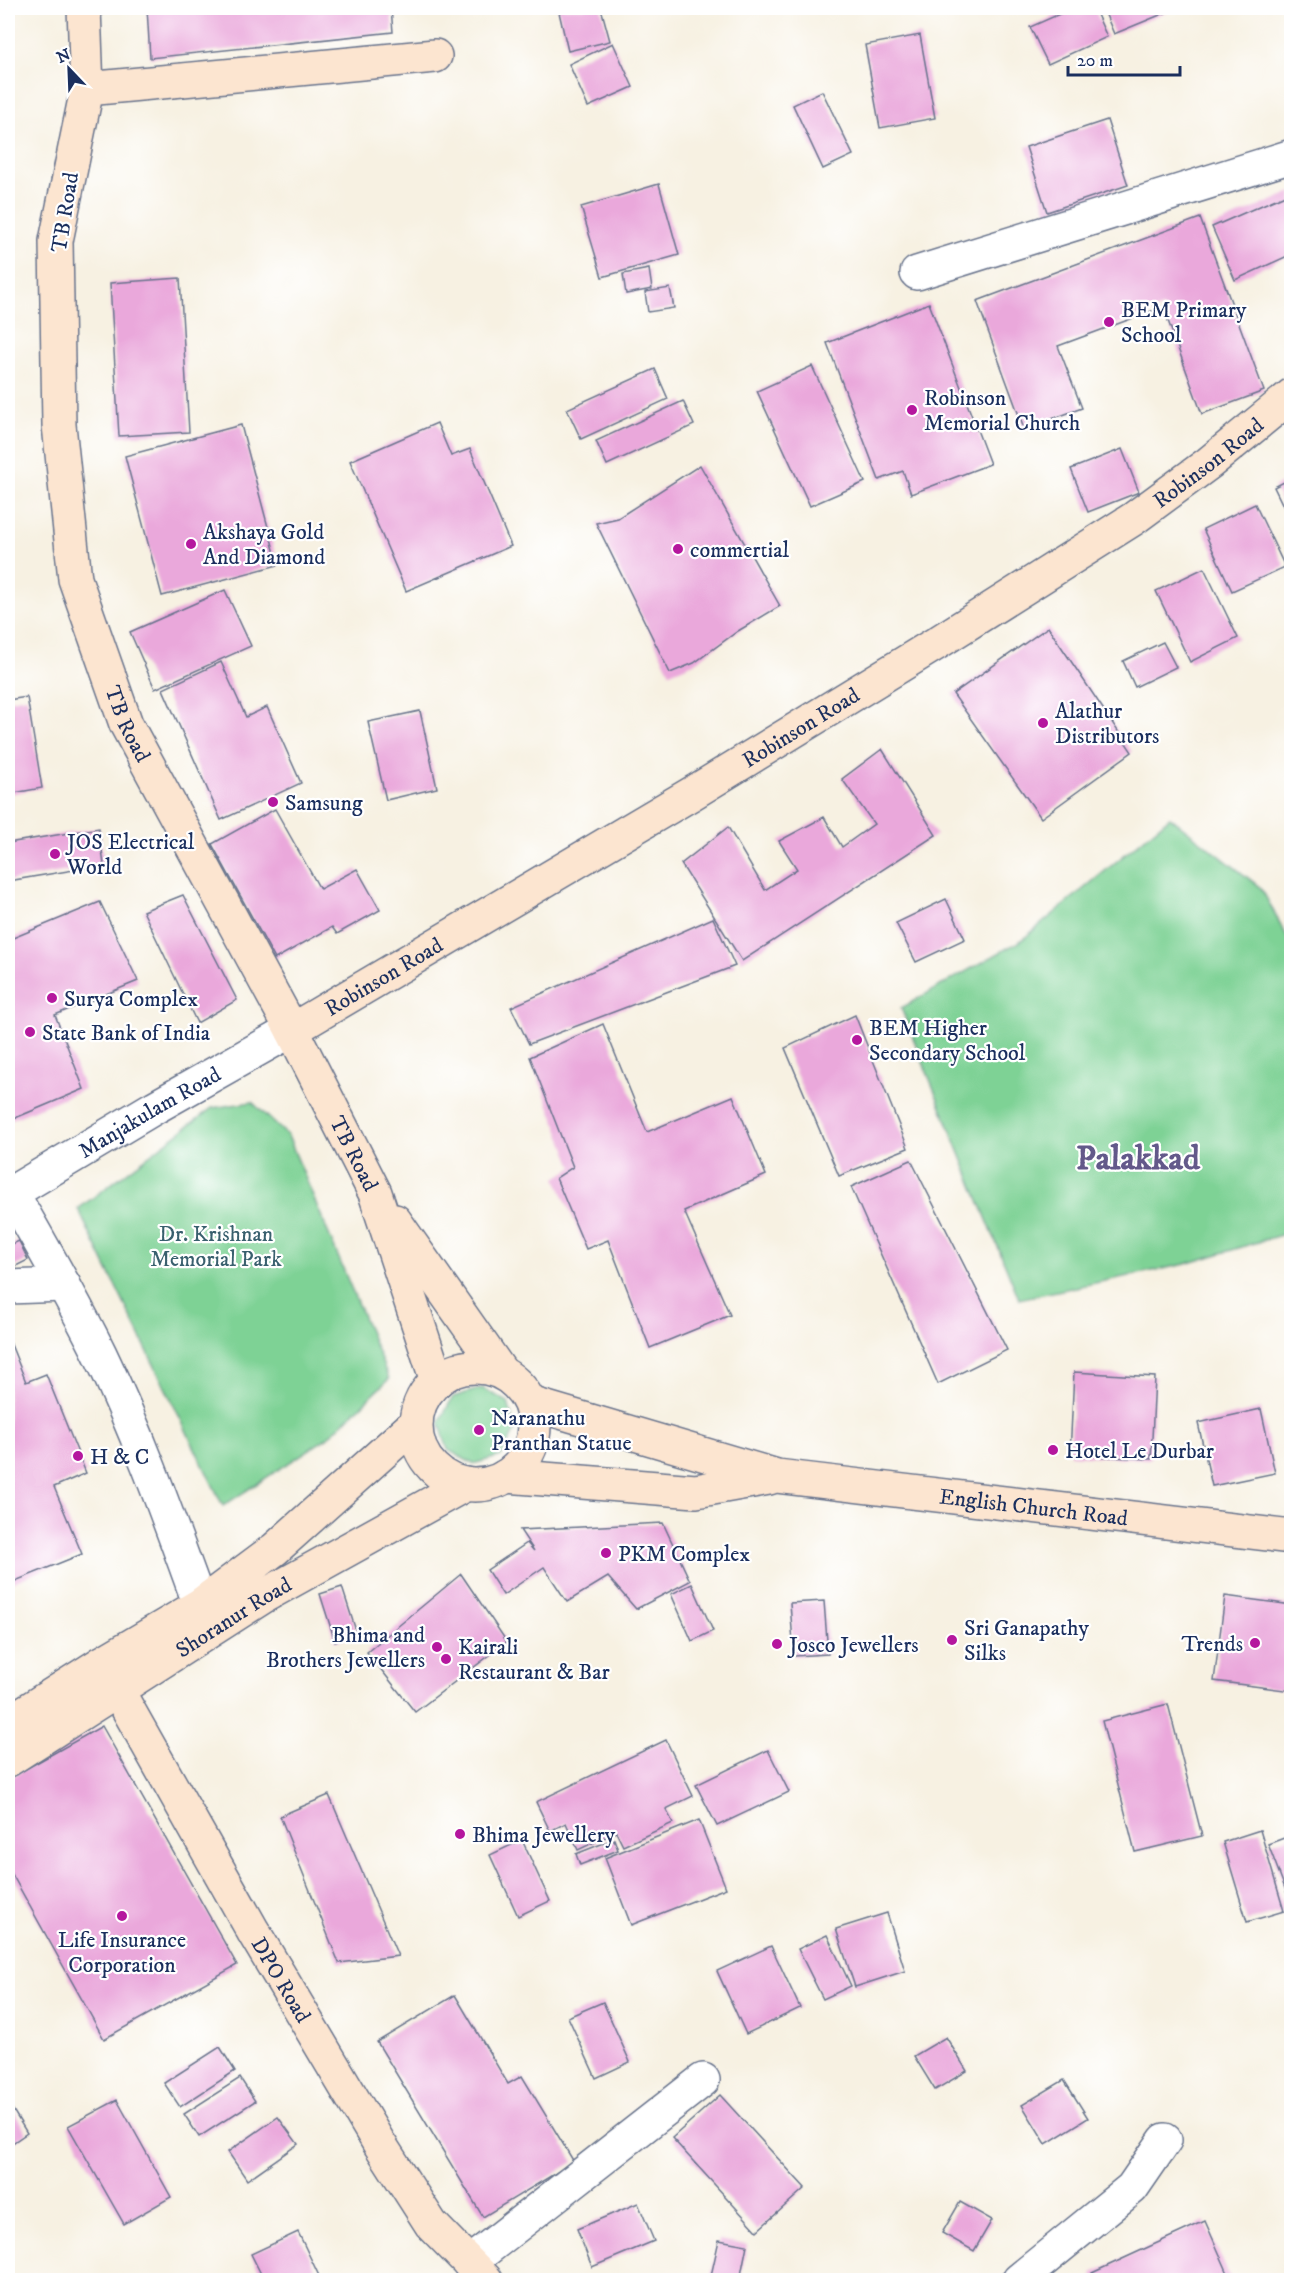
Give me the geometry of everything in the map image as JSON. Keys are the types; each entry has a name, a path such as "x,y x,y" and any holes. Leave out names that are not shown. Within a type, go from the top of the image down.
{"main road":[{"name":"TB Road","path":"84,8 87,89 56,241 58,425 75,579 126,724 292,1030 375,1193 437,1381"},
{"path":"87,89 435,56"},
{"name":"Robinson Road","path":"292,1030 710,782 1133,519 1209,463 1292,395"},
{"path":"375,1193 501,1372"},
{"path":"466,1484 450,1479 435,1470 424,1456 417,1440 416,1423 419,1407 426,1393 437,1381 452,1371 468,1367 485,1368 501,1372 513,1380 530,1403"},
{"name":"Shoranur Road","path":"8,1723 110,1676 264,1596 466,1484 487,1484 506,1476 529,1452 534,1419 530,1403"},
{"name":"English Church Road","path":"530,1403 777,1476 1292,1537"},
{"name":"Shoranur Road","path":"8,1760 110,1676 275,1549 416,1423"},
{"name":"English Church Road","path":"506,1476 696,1491 777,1476"},
{"name":"DPO Road","path":"110,1676 253,1931 379,2143 431,2224 478,2272"}],"street":[{"path":"917,273 1292,156"},
{"name":"Manjakulam Road","path":"10,1194 152,1109 292,1030"},
{"path":"10,1194 64,1285 100,1356 143,1451 200,1605"},
{"path":"8,1287 64,1285"},
{"path":"478,2272 703,2080"},
{"path":"1019,2280 1132,2188 1165,2139"}],"green space":[{"path":"1170,817 1261,888 1291,944 1291,1232 1186,1264 1019,1299 901,1008 1022,940"},
{"name":"Dr. Krishnan Memorial Park","path":"252,1102 288,1136 389,1379 327,1438 223,1506 78,1209 212,1108"},
{"path":"482,1388 508,1402 515,1430 501,1456 473,1464 448,1450 439,1422 453,1397"}],"building":[{"path":"147,8 391,8 393,32 150,58"},
{"path":"558,8 601,8 610,41 568,51"},
{"path":"1073,8 1094,8 1107,37 1048,64 1030,27"},
{"path":"1103,8 1177,8 1114,34"},
{"path":"920,35 935,118 880,128 865,45"},
{"path":"613,43 633,87 588,107 569,64"},
{"path":"822,91 853,155 823,169 793,105"},
{"path":"1107,120 1128,185 1047,212 1026,147"},
{"path":"659,184 679,255 602,277 581,207"},
{"path":"1292,192 1292,254 1235,280 1212,227"},
{"path":"1200,218 1264,391 1202,414 1163,307 1058,346 1082,408 1024,429 977,301"},
{"path":"649,269 652,289 626,294 623,274"},
{"path":"180,278 189,432 119,436 110,283"},
{"path":"670,288 674,308 648,312 645,292"},
{"path":"929,303 990,464 911,494 903,471 879,480 827,343"},
{"path":"812,366 865,482 810,506 757,391"},
{"path":"655,369 668,399 581,439 567,409"},
{"path":"683,401 694,425 607,465 596,441"},
{"path":"437,423 451,456 470,449 511,546 406,591 350,461"},
{"path":"241,425 278,565 162,596 125,456"},
{"path":"1122,449 1139,492 1088,512 1071,469"},
{"name":"commertial","path":"700,465 780,606 738,631 694,663 670,673 596,523 618,518"},
{"path":"1292,478 1292,524 1274,487"},
{"path":"1255,504 1285,567 1232,591 1203,529"},
{"path":"1204,568 1238,638 1190,662 1156,591"},
{"path":"225,590 251,646 155,689 130,632"},
{"name":"Alathur Distributors","path":"1048,627 1132,752 1041,818 953,694"},
{"path":"1163,642 1176,667 1135,687 1123,661"},
{"path":"221,662 246,717 267,707 301,783 221,820 163,689"},
{"path":"27,697 42,788 8,794 8,700"},
{"path":"420,711 437,788 386,800 368,722"},
{"path":"882,749 936,835 742,961 681,864 728,827 765,890 797,869 779,841 824,817 842,847 874,824 842,779"},
{"path":"275,809 320,889 357,869 380,910 337,934 332,927 275,959 212,844"},
{"name":"JOS Electrical World","path":"99,828 104,865 8,881 8,843"},
{"path":"183,895 237,1000 197,1023 143,911"},
{"path":"946,899 965,939 916,962 896,923"},
{"name":"Surya Complex","path":"100,902 138,981 55,1015 84,1089 8,1121 8,926 13,938"},
{"path":"713,918 735,966 529,1044 511,1007"},
{"path":"855,1015 908,1148 839,1176 785,1048"},
{"path":"603,1024 647,1132 733,1096 766,1175 684,1211 730,1315 650,1348 608,1240 586,1249 556,1178 573,1167 530,1057"},
{"path":"911,1160 1007,1350 938,1384 851,1187"},
{"path":"19,1241 28,1260 8,1270 8,1246"},
{"path":"8,1337 26,1382 46,1374 86,1473 54,1487 82,1554 8,1584"},
{"path":"1074,1372 1155,1377 1151,1459 1070,1455"},
{"path":"1261,1409 1275,1473 1212,1486 1198,1423"},
{"name":"PKM Complex","path":"663,1523 690,1581 636,1609 608,1577 567,1602 544,1567 503,1595 487,1570 527,1543 534,1551 520,1530"},
{"name":"Bhima and Brothers Jewellers","path":"461,1574 507,1642 415,1712 367,1652"},
{"path":"692,1584 713,1631 692,1641 671,1594"},
{"path":"342,1587 357,1634 335,1641 320,1594"},
{"name":"Trends","path":"1225,1596 1292,1605 1292,1691 1214,1681"},
{"path":"824,1601 828,1654 794,1656 790,1603"},
{"path":"1168,1704 1202,1836 1135,1852 1102,1721"},
{"name":"Life Insurance Corporation","path":"102,1726 237,1965 104,2039 8,1867 8,1779"},
{"path":"666,1740 693,1796 666,1809 673,1823 623,1846 616,1832 578,1850 566,1823 550,1831 536,1802"},
{"path":"768,1750 789,1792 717,1826 696,1785"},
{"path":"329,1795 398,1956 339,1963 280,1816"},
{"path":"699,1820 726,1888 631,1925 605,1858"},
{"path":"1260,1830 1284,1911 1247,1922 1223,1842"},
{"path":"1292,1835 1292,1904 1291,1904 1268,1844"},
{"path":"614,1839 618,1850 580,1865 576,1854"},
{"path":"522,1840 550,1901 518,1916 490,1855"},
{"path":"887,1913 905,1971 855,1987 836,1929"},
{"path":"827,1935 851,1986 823,1999 798,1949"},
{"path":"771,1946 800,2008 746,2034 717,1971"},
{"path":"455,1995 508,2084 522,2076 574,2162 483,2217 377,2042"},
{"path":"603,2002 630,2062 596,2078 568,2017"},
{"path":"946,2037 967,2071 935,2090 914,2056"},
{"path":"220,2047 235,2071 180,2107 164,2083"},
{"path":"240,2078 255,2101 199,2137 184,2114"},
{"path":"1064,2080 1088,2118 1046,2144 1022,2105"},
{"path":"720,2095 805,2188 757,2231 672,2138"},
{"path":"117,2100 171,2197 124,2224 68,2126"},
{"path":"8,2102 27,2133 8,2146"},
{"path":"278,2117 298,2144 247,2180 228,2152"},
{"path":"960,2202 992,2220 974,2251 942,2233"},
{"path":"638,2203 654,2241 592,2267 577,2229"},
{"path":"1205,2221 1231,2280 1095,2280 1092,2273"},
{"path":"298,2232 321,2280 264,2280 251,2254"},
{"path":"719,2240 747,2245 740,2280 710,2280"}],"place":[{"name":"BEM Primary School","path":"1109,322"},
{"name":"Robinson Memorial Church","path":"912,410"},
{"name":"Akshaya Gold And Diamond","path":"191,544"},
{"name":"commertial","path":"678,549"},
{"name":"Alathur Distributors","path":"1043,723"},
{"name":"Samsung","path":"273,802"},
{"name":"JOS Electrical World","path":"55,854"},
{"name":"Surya Complex","path":"52,998"},
{"name":"State Bank of India","path":"30,1032"},
{"name":"BEM Higher Secondary School","path":"857,1040"},
{"name":"Naranathu Pranthan Statue","path":"479,1430"},
{"name":"Hotel Le Durbar","path":"1053,1450"},
{"name":"H & C","path":"78,1456"},
{"name":"PKM Complex","path":"606,1553"},
{"name":"Sri Ganapathy Silks","path":"952,1640"},
{"name":"Trends","path":"1255,1643"},
{"name":"Josco Jewellers","path":"777,1644"},
{"name":"Bhima and Brothers Jewellers","path":"437,1647"},
{"name":"Kairali Restaurant & Bar","path":"446,1659"},
{"name":"Bhima Jewellery","path":"460,1834"},
{"name":"Life Insurance Corporation","path":"122,1916"}],"district":[{"name":"Palakkad","path":"1138,1157"}]}
